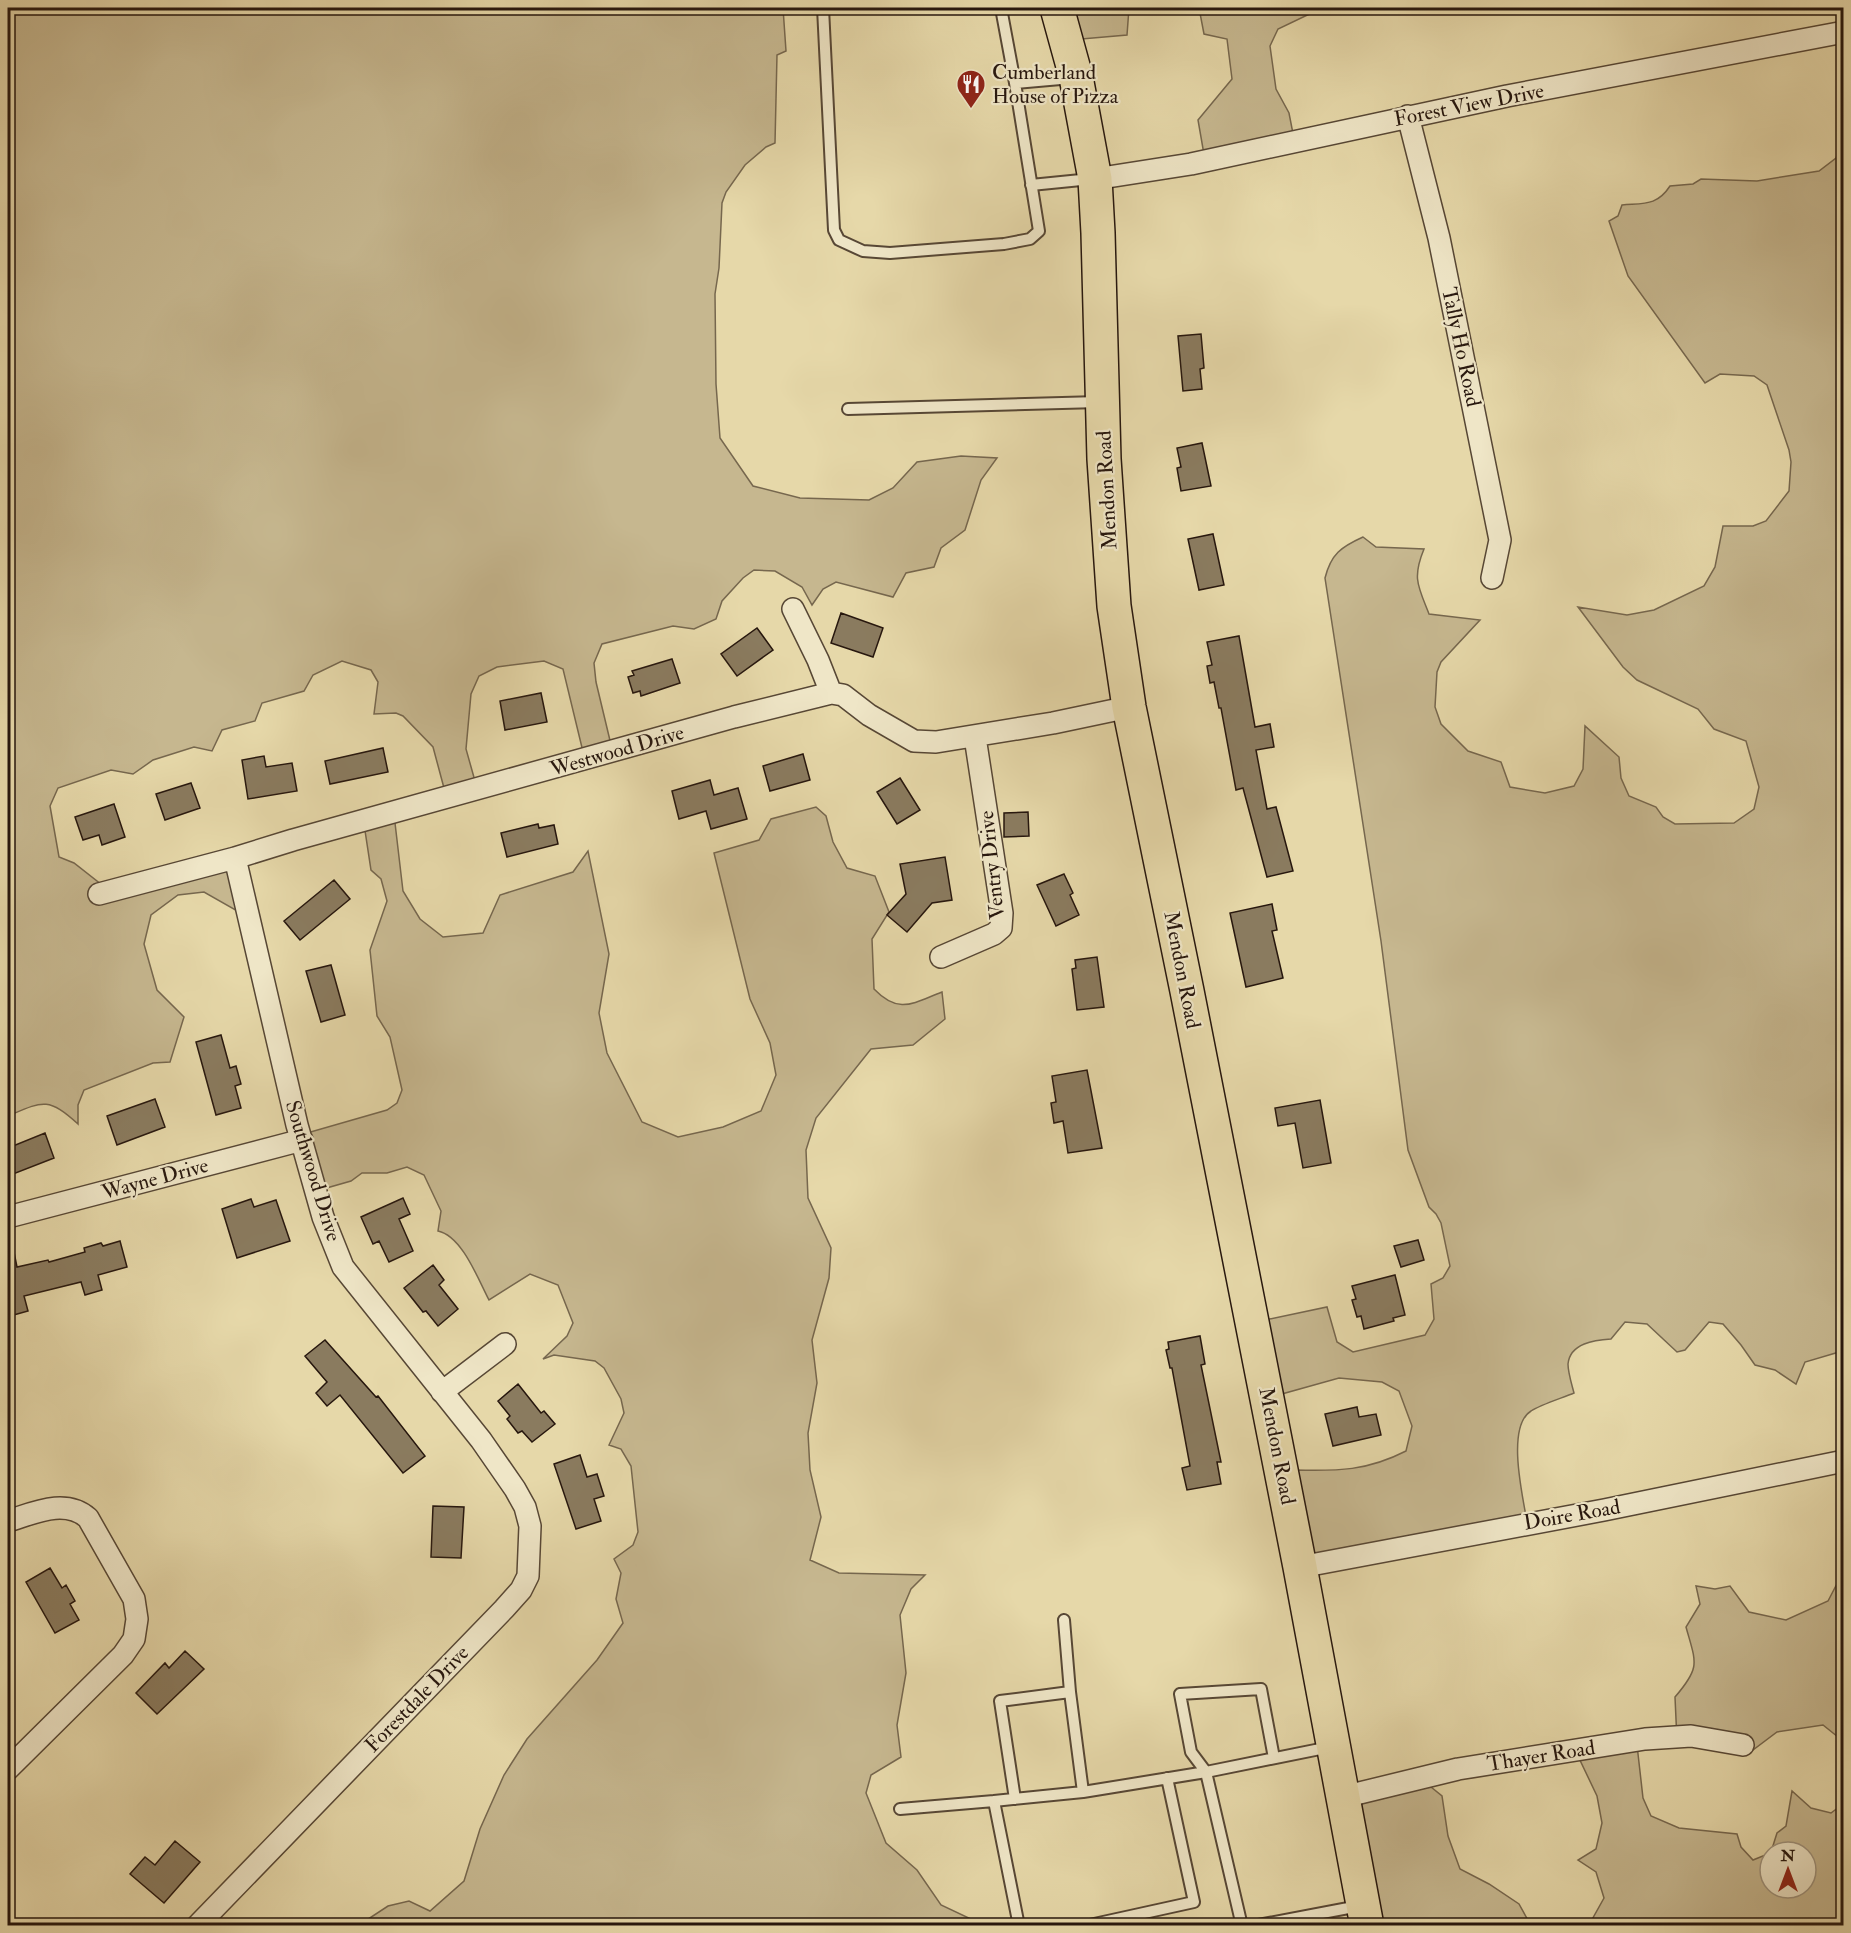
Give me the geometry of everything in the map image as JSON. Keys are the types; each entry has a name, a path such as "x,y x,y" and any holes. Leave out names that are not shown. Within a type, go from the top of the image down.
{"main road":[{"name":"Mendon Road","path":"1057,8 1076,77 1095,179 1104,459 1114,606 1129,707 1300,1566 1365,1915"}],"street":[{"name":"Forest View Drive","path":"1095,179 1191,164 1408,116 1844,32"},
{"name":"Tally Ho Road","path":"1408,116 1439,238 1500,540 1492,578"},
{"path":"793,609 831,693 843,695 869,715 915,741 936,742 975,736 1129,707"},
{"name":"Westwood Drive","path":"99,894 235,858 734,717 831,693"},
{"name":"Ventry Drive","path":"941,957 994,934 1001,927 1002,913 975,736"},
{"name":"Southwood Drive","path":"235,858 297,1125 323,1217 343,1267 481,1440"},
{"name":"Wayne Drive","path":"8,1217 302,1140"},
{"path":"442,1392 505,1344"},
{"name":"Forestdale Drive","path":"197,1926 521,1590 528,1576 530,1560 530,1526 525,1507 481,1440"},
{"name":"Doire Road","path":"1300,1566 1604,1510 1844,1461"},
{"path":"8,1521 46,1509 79,1510 88,1518 134,1599 137,1619 134,1639 123,1655 8,1769"},
{"name":"Thayer Road","path":"1343,1797 1458,1769 1645,1739 1691,1736 1743,1745"}],"lane":[{"path":"823,8 834,230 839,240 863,252 890,253 1030,240 1039,231 1015,83 1000,8"},
{"path":"1015,83 1076,77"},
{"path":"1031,185 1095,179"},
{"path":"848,409 1103,402"},
{"path":"1064,1620 1070,1692 1083,1792"},
{"path":"1242,1926 1206,1772 1191,1752 1180,1694 1261,1689 1274,1758"},
{"path":"1015,1799 1000,1701 1070,1692"},
{"path":"900,1809 1083,1792 1206,1772 1333,1746"},
{"path":"1085,1926 1194,1902 1167,1778"},
{"path":"994,1801 1019,1926"},
{"path":"1253,1926 1365,1915"}],"shaded area":[{"path":"8,8 783,8 786,51 777,55 775,143 766,147 745,165 726,192 722,203 719,268 715,294 716,384 720,438 753,486 800,498 869,500 893,488 917,462 961,456 997,458 981,480 965,530 941,548 934,567 906,573 893,597 836,582 823,589 812,605 802,587 775,571 754,570 743,578 722,601 716,619 694,629 673,626 602,644 594,663 596,682 613,753 585,760 563,669 544,661 497,667 479,676 471,694 466,749 475,781 444,788 433,747 403,716 396,713 374,714 378,682 371,670 342,661 313,675 304,691 262,703 255,721 222,730 212,751 194,747 153,760 133,774 111,770 58,788 50,806 59,857 74,863 111,892 230,861 246,916 204,892 178,895 151,915 144,944 157,990 184,1017 170,1062 153,1063 84,1090 78,1105 78,1124 59,1109 45,1104 29,1107 8,1116"},
{"path":"1057,8 1129,8 1127,35 1070,40"},
{"path":"1199,8 1322,8 1278,29 1270,46 1276,89 1289,113 1296,149 1206,166 1198,120 1232,79 1227,39 1204,34"},
{"path":"1840,147 1843,148 1843,1348 1839,1352 1805,1362 1796,1384 1775,1370 1755,1365 1723,1324 1709,1322 1685,1350 1677,1352 1647,1324 1625,1322 1611,1339 1584,1344 1573,1351 1568,1364 1574,1393 1531,1411 1523,1420 1519,1432 1518,1466 1528,1527 1311,1572 1296,1470 1352,1468 1392,1458 1406,1451 1412,1426 1399,1391 1382,1382 1339,1378 1271,1397 1246,1324 1327,1307 1337,1342 1353,1352 1425,1335 1434,1319 1431,1284 1443,1278 1450,1266 1441,1223 1429,1207 1408,1150 1381,941 1325,578 1327,570 1338,552 1363,537 1376,547 1424,549 1417,575 1429,614 1480,620 1441,662 1437,672 1435,707 1441,724 1468,751 1501,762 1510,787 1545,793 1574,786 1583,769 1585,726 1619,757 1621,778 1629,796 1656,807 1663,817 1675,824 1734,823 1754,809 1759,787 1746,741 1714,729 1698,709 1637,680 1623,667 1578,607 1627,615 1654,610 1704,586 1715,567 1723,526 1753,526 1766,521 1789,491 1791,462 1789,450 1767,385 1754,376 1720,374 1705,383 1628,276 1609,221 1618,216 1622,205 1655,200 1670,186 1693,184 1701,179 1757,181 1819,171 1836,158"},
{"path":"816,807 826,816 833,842 847,868 875,876 889,912 872,939 874,989 891,1002 899,1004 914,1003 942,992 945,1019 913,1045 871,1049 816,1118 806,1150 808,1198 831,1248 829,1278 812,1340 817,1383 808,1433 810,1470 821,1517 810,1560 839,1573 925,1575 911,1589 900,1615 906,1673 897,1725 901,1757 871,1775 866,1793 886,1843 917,1870 941,1905 973,1920 974,1925 359,1925 388,1906 409,1901 430,1911 464,1881 480,1829 504,1775 527,1739 597,1660 623,1623 616,1599 621,1573 614,1559 633,1545 638,1532 631,1466 621,1449 609,1445 624,1413 621,1399 604,1368 595,1361 554,1355 543,1359 567,1336 573,1323 558,1285 530,1274 489,1300 462,1249 447,1235 438,1231 441,1211 424,1175 407,1167 387,1173 362,1173 351,1181 316,1191 300,1135 387,1110 397,1103 402,1090 390,1037 377,1016 370,950 387,901 381,879 371,870 364,824 380,818 395,823 403,891 420,919 443,937 483,933 500,895 573,872 588,851 609,954 599,1013 607,1053 642,1122 678,1137 723,1127 761,1111 776,1075 770,1043 750,999 714,853 759,840 771,819"},
{"path":"1843,1550 1843,1741 1823,1725 1777,1732 1749,1753 1677,1741 1675,1697 1689,1678 1694,1664 1686,1627 1700,1604 1696,1586 1715,1589 1730,1586 1749,1612 1786,1620 1828,1601 1841,1576"},
{"path":"1637,1745 1643,1798 1651,1816 1679,1828 1737,1834 1741,1847 1753,1860 1758,1858 1758,1900 1818,1900 1818,1840 1775,1840 1777,1833 1786,1826 1792,1791 1811,1808 1831,1813 1843,1804 1843,1925 1582,1925 1590,1923 1604,1898 1596,1872 1578,1860 1596,1849 1602,1823 1597,1796 1578,1756"},
{"path":"1426,1783 1442,1796 1448,1836 1460,1869 1489,1884 1519,1904 1529,1922 1542,1925 1365,1925 1343,1802"}],"building":[{"path":"1201,334 1204,368 1200,369 1202,389 1183,391 1178,336"},
{"path":"1202,443 1211,486 1181,491 1177,468 1181,467 1177,448"},
{"path":"1213,534 1224,585 1199,590 1188,539"},
{"path":"841,613 883,628 873,657 831,643"},
{"path":"757,628 773,650 737,676 721,654"},
{"path":"1239,636 1255,727 1270,724 1274,747 1256,750 1267,809 1276,807 1293,871 1267,877 1243,788 1236,790 1221,708 1219,708 1214,682 1210,683 1207,666 1212,665 1207,642"},
{"path":"672,659 680,683 641,696 640,691 633,693 628,677 634,675 632,671"},
{"path":"541,693 547,722 505,730 500,701"},
{"path":"383,748 388,772 330,784 325,761"},
{"path":"803,754 810,780 770,791 763,766"},
{"path":"264,756 266,767 292,763 297,791 248,799 242,760"},
{"path":"900,778 920,810 897,824 877,792"},
{"path":"710,780 714,795 738,788 747,819 711,829 706,811 679,819 672,791"},
{"path":"191,783 200,808 165,820 156,794"},
{"path":"114,804 125,837 102,845 99,835 83,840 75,817"},
{"path":"1028,812 1029,836 1004,837 1004,813"},
{"path":"538,824 539,828 554,825 558,844 507,857 501,833"},
{"path":"945,857 952,900 932,903 907,932 887,915 906,894 900,864"},
{"path":"1064,874 1073,893 1070,895 1079,915 1056,926 1037,885"},
{"path":"334,880 350,899 300,940 284,921"},
{"path":"1272,904 1277,930 1272,931 1283,978 1246,987 1230,913"},
{"path":"1097,957 1104,1007 1077,1010 1072,969 1076,968 1075,960"},
{"path":"331,965 345,1015 321,1022 306,971"},
{"path":"221,1035 230,1068 236,1066 241,1084 235,1086 241,1108 216,1115 196,1042"},
{"path":"1087,1070 1102,1148 1068,1153 1063,1121 1054,1123 1051,1103 1056,1102 1052,1076"},
{"path":"155,1099 165,1127 117,1145 107,1116"},
{"path":"1320,1100 1331,1163 1303,1168 1295,1123 1278,1126 1275,1108"},
{"path":"45,1133 54,1158 8,1176 8,1148"},
{"path":"403,1198 410,1214 399,1219 413,1251 389,1262 379,1241 373,1244 361,1217"},
{"path":"251,1199 254,1207 276,1200 290,1241 237,1258 222,1209"},
{"path":"1418,1240 1424,1260 1401,1267 1394,1246"},
{"path":"120,1241 127,1267 98,1275 102,1290 85,1295 81,1282 24,1296 28,1311 10,1316 8,1253 14,1252 17,1267 48,1260 49,1262 85,1252 84,1248"},
{"path":"433,1265 444,1280 439,1285 458,1309 438,1326 426,1311 423,1312 404,1288"},
{"path":"1395,1275 1405,1315 1393,1318 1394,1321 1364,1329 1361,1316 1357,1317 1352,1300 1356,1299 1352,1286"},
{"path":"1200,1336 1205,1364 1201,1365 1221,1462 1217,1462 1221,1484 1187,1490 1182,1468 1190,1466 1172,1368 1170,1368 1166,1350 1169,1349 1168,1342"},
{"path":"325,1340 376,1397 378,1396 425,1456 403,1473 340,1395 327,1406 316,1393 327,1382 305,1356"},
{"path":"518,1384 541,1413 544,1411 555,1424 532,1442 522,1431 518,1433 507,1419 510,1416 498,1401"},
{"path":"1357,1407 1359,1417 1376,1414 1381,1435 1333,1446 1325,1414"},
{"path":"580,1455 587,1477 597,1474 604,1496 594,1499 601,1521 576,1529 554,1464"},
{"path":"433,1506 464,1507 461,1558 431,1557"},
{"path":"50,1568 62,1588 66,1585 75,1601 70,1604 79,1620 55,1633 26,1582"},
{"path":"185,1651 204,1669 157,1714 136,1693 165,1663 169,1668"},
{"path":"175,1841 200,1862 164,1903 130,1874 145,1857 155,1865"}],"place":[{"name":"Cumberland House of Pizza","path":"971,110"}]}
